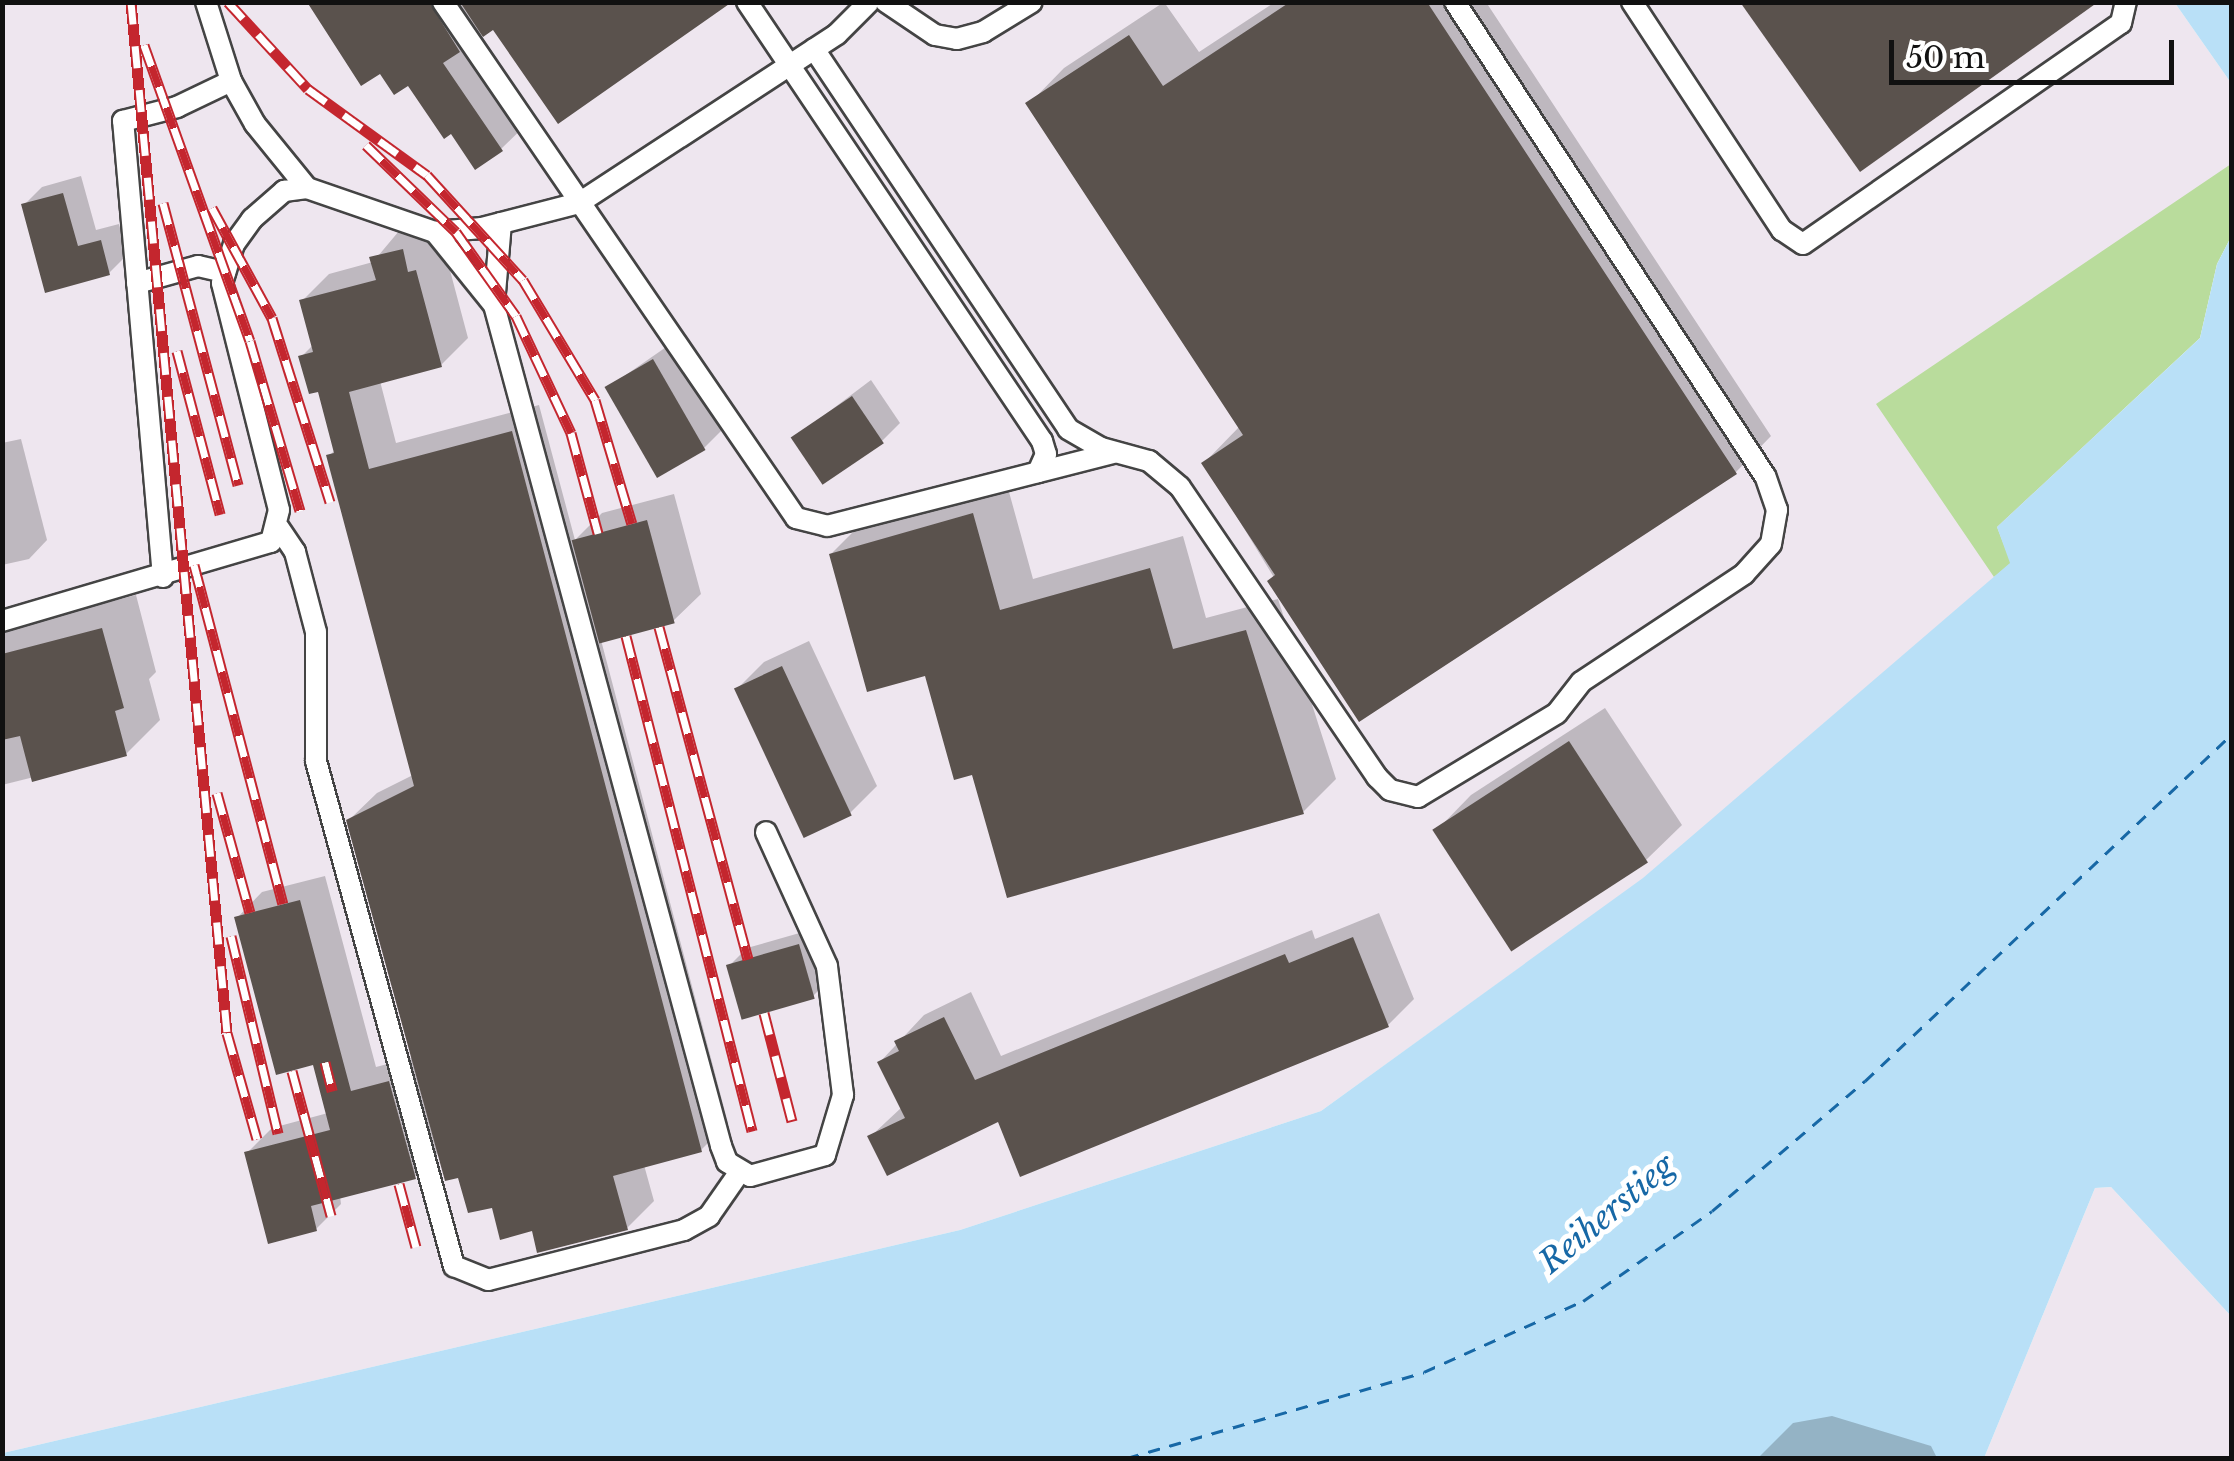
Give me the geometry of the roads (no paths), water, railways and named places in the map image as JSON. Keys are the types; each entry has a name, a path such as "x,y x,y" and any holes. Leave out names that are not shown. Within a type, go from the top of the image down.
{"lane":[{"path":"206,2 231,81 255,124 307,188"},
{"path":"444,2 796,518 826,526 1116,452"},
{"path":"747,2 1045,447 1038,472"},
{"path":"739,1172 710,1216 684,1230 488,1280 454,1266 316,761 316,632 294,552 279,528 280,510 222,301 225,272 234,244 267,203 284,191 307,188 434,232 501,223 579,203 814,50 869,2"},
{"path":"886,2 934,35 957,39 983,32 1032,2"},
{"path":"992,366 1076,434 1116,452 1149,461 1180,487 1377,777 1403,796 1431,793 1556,713 1581,682 1762,560 1777,510 1764,476 1454,2"},
{"path":"1632,2 1782,230 1802,244 2122,24 2126,2"},
{"path":"814,50 1076,434"},
{"path":"163,577 122,120 177,107 231,81"},
{"path":"501,223 494,305 721,1146 739,1172 764,1176 824,1154 843,1096 827,966 766,832"},
{"path":"434,232 494,305"},
{"path":"137,283 198,266 225,272"},
{"path":"2,621 255,552 279,528"}],"water":[{"path":"2175,3 2231,3 2231,83"},
{"name":"Reiherstieg","path":"2231,237 2231,1316 2111,1187 2095,1188 1984,1458 3,1458 3,1453 960,1230 1321,1111 1643,878 2010,563 1997,527 2200,338 2217,264"}],"railway":[{"path":"131,2 227,1033 257,1139"},
{"path":"228,2 308,89 427,175 523,280 595,400 632,524"},
{"path":"144,45 250,341 300,511"},
{"path":"366,145 456,232 516,316 571,433 598,533"},
{"path":"163,203 238,485"},
{"path":"212,208 272,318 330,502"},
{"path":"177,351 220,514"},
{"path":"194,565 283,904"},
{"path":"659,627 748,959"},
{"path":"626,636 752,1131"},
{"path":"217,793 250,913"},
{"path":"231,936 278,1133"},
{"path":"764,1013 792,1121"},
{"path":"325,1062 332,1091"},
{"path":"292,1071 331,1216"},
{"path":"399,1184 416,1247"}]}
